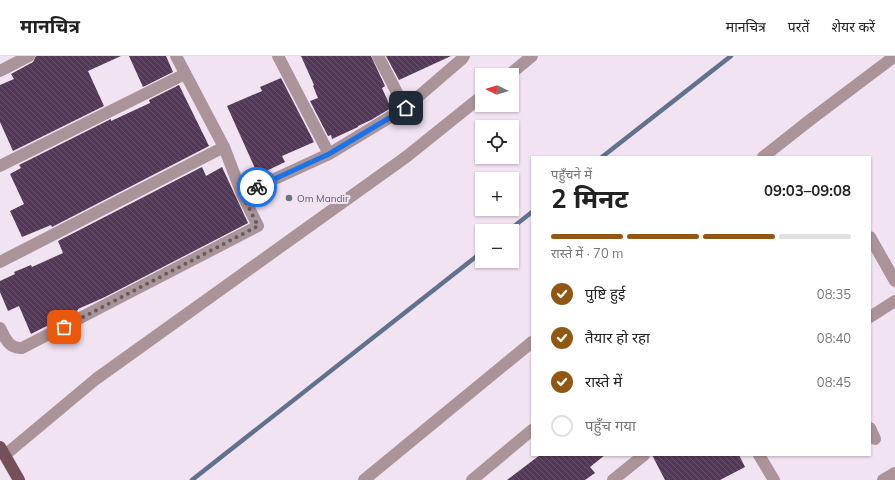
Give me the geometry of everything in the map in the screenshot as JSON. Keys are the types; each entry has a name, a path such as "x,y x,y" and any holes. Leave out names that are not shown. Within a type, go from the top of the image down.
{"main road":[{"path":"2,451 17,476"}],"street":[{"path":"0,71 29,56"},
{"path":"0,328 12,346 17,349 22,348 258,226 242,194 224,147 176,56"},
{"path":"278,56 329,154"},
{"path":"378,56 406,108"},
{"path":"242,194 329,154 406,108 462,60 464,56"},
{"path":"517,68 532,56"},
{"path":"764,156 895,56"},
{"path":"0,166 185,74"},
{"path":"2,451 96,379 400,162 475,102"},
{"path":"0,262 224,147"},
{"path":"871,239 895,281"},
{"path":"871,316 895,301"},
{"path":"364,480 531,343"},
{"path":"472,480 531,431"},
{"path":"612,480 625,476 643,456"},
{"path":"760,456 774,480"},
{"path":"883,480 895,474"}],"building":[{"path":"36,56 121,56 88,71 104,106 13,151 0,122 0,85 14,79 11,74 33,62"},
{"path":"129,56 166,56 173,72 143,87"},
{"path":"301,56 371,56 385,86 382,88 391,108 358,127 332,139 331,135 328,136 310,101 318,98"},
{"path":"386,56 451,56 399,80"},
{"path":"281,78 314,142 282,156 285,162 258,175 227,106 262,91 260,87"},
{"path":"179,85 209,146 52,227 51,225 22,237 10,211 24,204 10,174 21,168 19,165 111,119 111,121 150,103 149,100"},
{"path":"202,167 206,176 222,167 248,223 31,334 19,306 8,311 0,292 0,281 15,274 14,272 31,265 32,267 63,253 58,241"},
{"path":"539,456 604,456 590,467 595,473 585,480 507,480"},
{"path":"653,456 740,456 745,467 720,480 665,480"}],"waterway":[{"path":"603,156 731,56"},
{"path":"517,224 531,213"},
{"path":"192,480 475,258"}],"way so far":[{"path":"64,327 258,226 242,194 257,187"}],"place":[{"name":"Om Mandir","path":"289,198"}],"route":[{"path":"257,187 329,154 406,108"}]}
